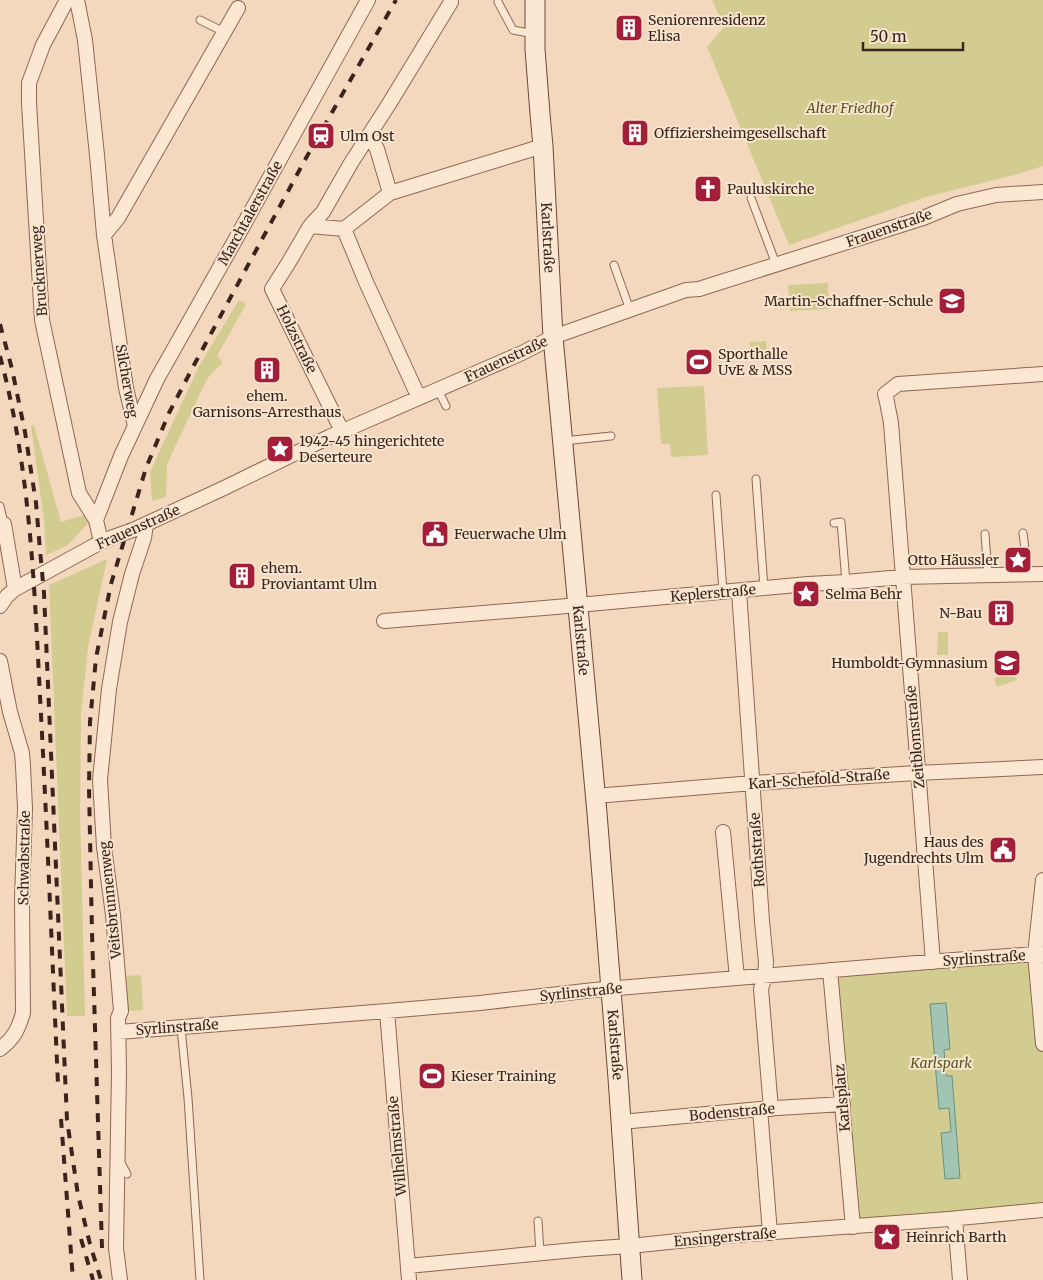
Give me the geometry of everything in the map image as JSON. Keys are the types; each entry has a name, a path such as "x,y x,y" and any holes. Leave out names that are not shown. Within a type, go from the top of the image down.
{"main road":[{"name":"Karlstraße","path":"535,0 534,34 543,146 553,337 595,796 632,1280"}],"street":[{"name":"Brucknerweg","path":"67,0 43,45 29,83 42,320 79,493 106,540"},
{"name":"Silcherweg","path":"76,0 85,40 104,235 126,388 135,426 96,520"},
{"name":"Marchtalerstraße","path":"135,426 157,379 368,0"},
{"path":"310,226 323,212 351,163 451,2"},
{"path":"104,235 118,218 238,8"},
{"path":"369,135 376,149 390,193"},
{"path":"310,226 344,229 390,193 543,146"},
{"name":"Frauenstraße","path":"0,605 15,589 106,540 133,530 342,431 438,390 553,337 686,290 699,289 923,218 957,204 996,195 1043,192"},
{"name":"Holzstraße","path":"310,226 272,289 342,431"},
{"path":"344,229 419,398"},
{"name":"Zeitblomstraße","path":"933,962 890,423 888,402 885,394 898,384 1038,375"},
{"path":"4,524 15,589"},
{"name":"Veitsbrunnenweg","path":"120,1280 116,1248 118,1018 121,1011 113,915 104,847 100,780 109,689 120,622 132,574 144,538 146,524"},
{"name":"Keplerstraße","path":"384,621 902,577 1043,574"},
{"name":"Rothstraße","path":"739,590 766,962 765,976 761,989 770,1233"},
{"name":"Schwabstraße","path":"0,661 5,713 22,753 25,808 22,900 24,1006 19,1027 12,1040 0,1049"},
{"name":"Karl-Schefold-Straße","path":"595,796 753,783 1043,767"},
{"path":"724,832 737,978"},
{"path":"1043,880 1039,955 1043,1044"},
{"name":"Syrlinstraße","path":"119,1032 387,1012 594,990 830,970 1039,955"},
{"name":"Karlsplatz","path":"830,970 853,1226"},
{"name":"Wilhelmstraße","path":"387,1012 408,1273"},
{"name":"Bodenstraße","path":"621,1122 843,1104"},
{"name":"Ensingerstraße","path":"408,1273 540,1253 736,1235 956,1219 1043,1210"},
{"path":"956,1219 960,1280"}],"lane":[{"path":"498,0 513,30 534,34"},
{"path":"200,20 224,32"},
{"path":"750,198 776,264"},
{"path":"614,265 630,310"},
{"path":"438,390 446,406"},
{"path":"562,442 611,436"},
{"path":"756,479 764,588"},
{"path":"716,495 723,592"},
{"path":"0,506 4,524"},
{"path":"834,523 841,522 846,582"},
{"path":"1023,532 1028,574"},
{"path":"984,534 988,575"},
{"path":"182,1028 200,1280"},
{"path":"117,1156 127,1174"},
{"path":"538,1221 540,1253"}],"green space":[{"name":"Alter Friedhof","path":"712,0 1043,0 1043,166 926,197 789,245 707,47 724,27"},
{"path":"828,283 829,309 790,311 788,285"},
{"path":"239,300 246,304 217,356 223,362 207,379 167,464 166,497 152,501 150,472 199,366"},
{"path":"766,341 767,360 751,361 750,342"},
{"path":"704,386 708,455 671,457 670,444 661,444 657,388"},
{"path":"34,425 61,522 84,515 88,523 68,545 46,555 44,520 31,426"},
{"path":"107,559 88,647 81,715 80,811 85,1016 67,1016 49,585"},
{"path":"938,632 948,632 948,655 937,655"},
{"path":"1014,671 1017,680 997,687 994,678"},
{"name":"Karlspark","path":"1035,954 1043,1044 1043,1210 853,1227 830,970"},
{"path":"141,975 143,1010 128,1011 126,976"}],"shaded area":[{"path":"946,1003 950,1049 944,1050 946,1076 952,1076 960,1178 945,1179 941,1133 951,1132 949,1108 939,1109 930,1004"}],"railway":[{"path":"102,1248 89,788 90,722 96,658 111,584 146,468 169,413 306,158 396,0"},
{"path":"0,324 12,369 25,432 36,503 44,593 67,1120 78,1195 101,1280"},
{"path":"0,356 18,440 33,567 58,1084"},
{"path":"61,1119 73,1280"},
{"path":"81,1239 93,1280"}],"place":[{"name":"Seniorenresidenz Elisa","path":"629,28"},
{"name":"Offiziersheimgesellschaft","path":"635,133"},
{"name":"Ulm Ost","path":"321,136"},
{"name":"Pauluskirche","path":"708,189"},
{"name":"Martin-Schaffner-Schule","path":"952,301"},
{"name":"Sporthalle UvE & MSS","path":"699,362"},
{"name":"ehem. Garnisons-Arresthaus","path":"267,370"},
{"name":"1942-45 hingerichtete Deserteure","path":"280,449"},
{"name":"Feuerwache Ulm","path":"435,534"},
{"name":"Otto Häussler","path":"1018,560"},
{"name":"ehem. Proviantamt Ulm","path":"242,576"},
{"name":"Selma Behr","path":"806,594"},
{"name":"N-Bau","path":"1001,613"},
{"name":"Humboldt-Gymnasium","path":"1007,663"},
{"name":"Haus des Jugendrechts Ulm","path":"1003,850"},
{"name":"Kieser Training","path":"432,1076"},
{"name":"Heinrich Barth","path":"887,1237"}]}
